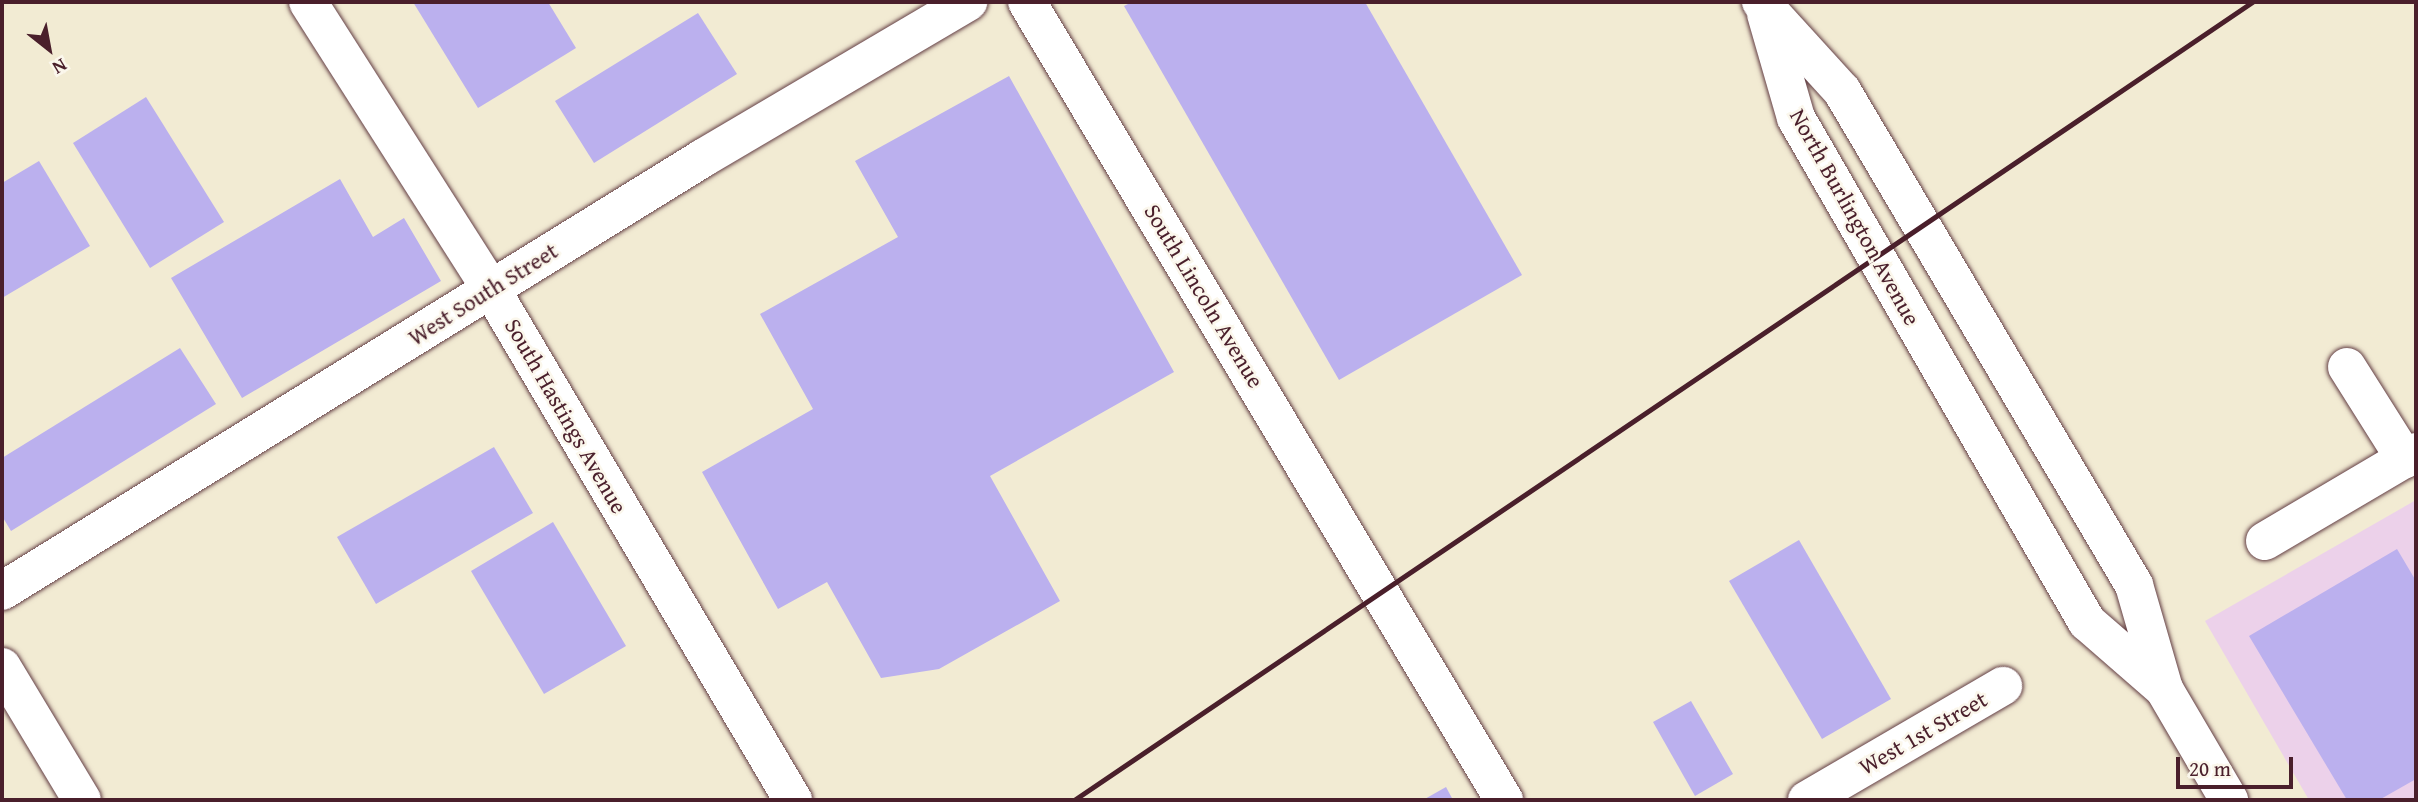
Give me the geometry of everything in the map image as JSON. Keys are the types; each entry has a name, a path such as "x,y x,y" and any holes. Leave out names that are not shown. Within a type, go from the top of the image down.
{"main road":[{"name":"South Hastings Avenue","path":"308,2 491,289 793,800"},
{"name":"West South Street","path":"2,591 491,289 968,2"},
{"name":"South Lincoln Avenue","path":"1027,2 1504,800"},
{"name":"North Burlington Avenue","path":"1763,4 1796,118 2087,622 2164,689"},
{"name":"North Burlington Avenue","path":"1763,4 1842,91 2134,585 2164,689 2229,800"},
{"path":"2265,541 2410,455 2347,367"},
{"path":"2,667 82,800"},
{"name":"West 1st Street","path":"1807,800 2003,686"}],"shaded area":[{"path":"2416,500 2416,800 2309,800 2205,621"}],"building":[{"path":"413,2 548,2 576,48 478,108"},
{"path":"1132,2 1365,2 1522,275 1339,380 1124,6"},
{"path":"698,13 737,74 594,163 555,101"},
{"path":"1009,76 1174,372 990,476 1060,601 939,669 881,678 827,582 778,609 702,472 813,409 760,314 898,237 855,161"},
{"path":"146,97 224,222 150,268 73,143"},
{"path":"39,161 90,246 2,298 2,183"},
{"path":"340,179 373,237 404,218 441,281 242,398 171,278"},
{"path":"180,348 216,404 11,531 2,516 2,458"},
{"path":"494,447 533,513 376,604 337,537"},
{"path":"553,522 626,646 544,694 471,571"},
{"path":"1799,540 1891,699 1822,739 1729,581"},
{"path":"2397,549 2416,581 2416,779 2379,800 2347,800 2249,636"},
{"path":"1691,701 1733,774 1695,796 1653,722"},
{"path":"1446,787 1453,800 1423,800"}],"railway":[{"path":"1074,800 2252,2"}]}
